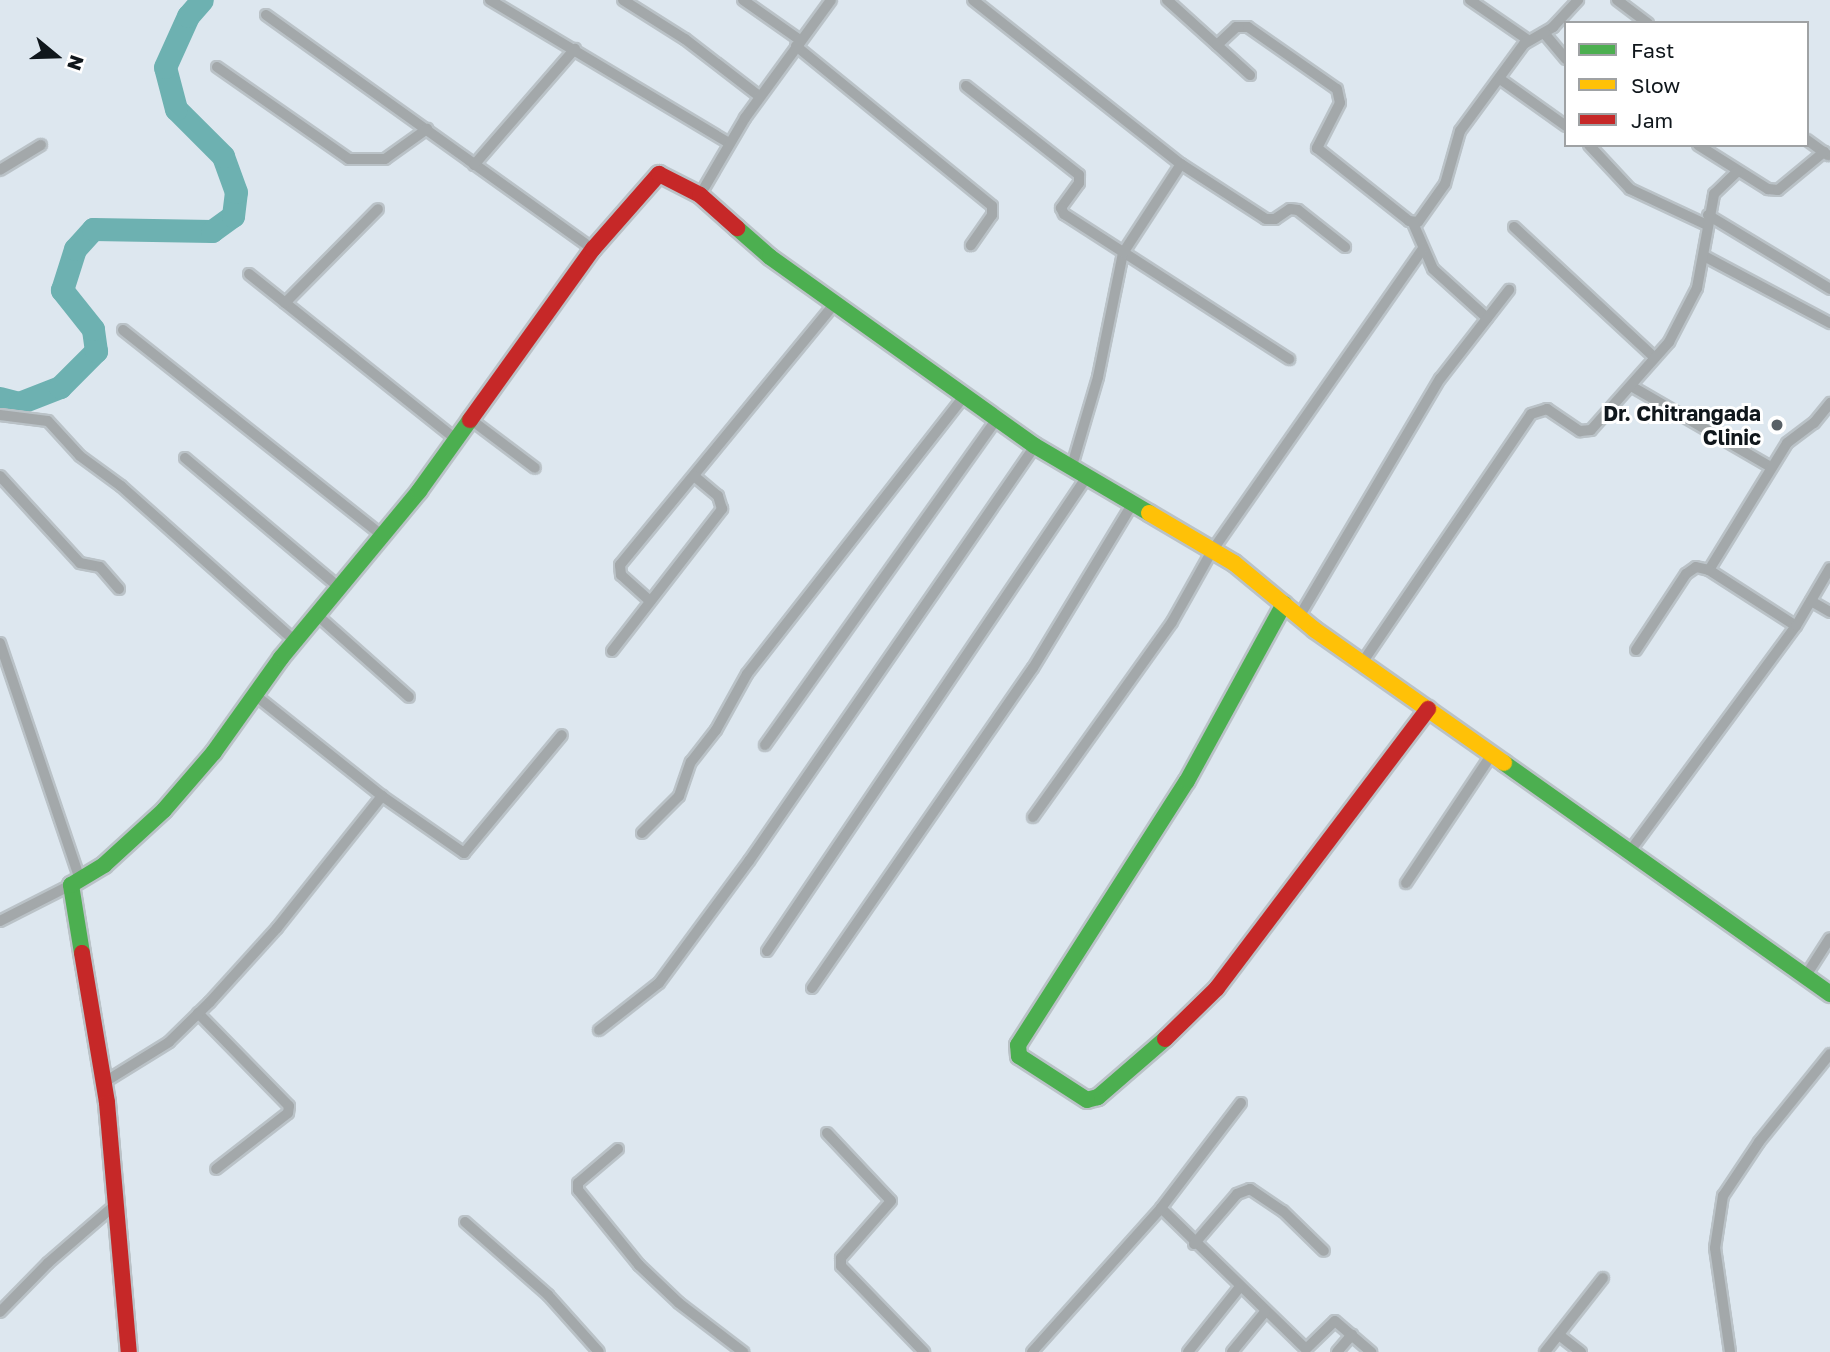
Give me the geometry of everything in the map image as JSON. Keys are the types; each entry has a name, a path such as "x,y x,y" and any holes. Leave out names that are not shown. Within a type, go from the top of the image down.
{"street":[{"path":"490,0 729,143"},
{"path":"623,0 685,39 759,96"},
{"path":"743,0 992,206 992,215 971,245"},
{"path":"700,195 759,96 831,0"},
{"path":"973,0 1181,164 1266,219 1298,210 1345,247"},
{"path":"1167,0 1250,75"},
{"path":"1470,0 1528,40"},
{"path":"1413,223 1445,184 1460,131 1528,40 1544,33 1578,0"},
{"path":"1617,0 1645,21"},
{"path":"266,15 593,249"},
{"path":"1217,46 1236,27 1248,27 1337,89 1340,103 1317,148 1413,223 1433,269 1487,318"},
{"path":"1544,33 1564,57"},
{"path":"474,165 575,49"},
{"path":"217,67 349,159 385,159 427,128"},
{"path":"1500,79 1564,125"},
{"path":"966,86 1079,175 1079,183 1061,211 1289,359"},
{"path":"1701,147 1768,189 1778,190 1827,154 1809,141"},
{"path":"0,170 41,145"},
{"path":"1591,147 1630,189 1708,220 1830,289"},
{"path":"767,951 1079,474 1123,253 1181,164"},
{"path":"1362,663 1531,414 1547,408 1588,432 1656,358 1684,315 1704,256 1714,194 1738,171"},
{"path":"0,921 75,883 103,865 164,810 215,752 295,640 384,537 593,249 659,174 700,195 771,257 1035,446 1130,506 1234,563 1299,617 1362,663 1830,994"},
{"path":"285,303 378,209"},
{"path":"1514,227 1656,358"},
{"path":"1033,817 1172,622 1212,551 1423,249"},
{"path":"1704,256 1829,319"},
{"path":"248,274 456,439"},
{"path":"1299,617 1440,379 1509,290"},
{"path":"650,601 621,575 620,565 835,303"},
{"path":"123,330 384,537"},
{"path":"1631,386 1771,467"},
{"path":"642,832 679,796 691,762 716,730 747,674 964,396"},
{"path":"1709,570 1771,467 1793,436 1814,423 1830,403"},
{"path":"0,415 48,421 87,461 121,486 295,640"},
{"path":"470,419 535,468"},
{"path":"765,745 997,419"},
{"path":"599,1031 659,983 749,861 1035,446"},
{"path":"184,458 340,588"},
{"path":"0,476 80,564 100,566 118,589"},
{"path":"612,651 722,509 718,496 694,476"},
{"path":"812,988 1033,668 1130,506"},
{"path":"1636,650 1686,574 1696,567 1709,570 1796,626"},
{"path":"1630,851 1796,626 1830,568"},
{"path":"1811,601 1830,612"},
{"path":"1284,604 1187,781 1018,1045 1019,1056 1087,1100 1098,1097 1146,1057 1217,988 1428,709"},
{"path":"317,615 409,697"},
{"path":"0,643 75,883 108,1111 129,1352"},
{"path":"255,695 382,796 467,853 562,735"},
{"path":"1406,883 1492,754"},
{"path":"103,1083 144,1061 198,1013 277,928 382,796"},
{"path":"1805,977 1830,938"},
{"path":"198,1013 289,1106 288,1113 216,1169"},
{"path":"1730,1352 1715,1248 1723,1196 1733,1179 1830,1054"},
{"path":"1032,1352 1161,1208 1241,1103"},
{"path":"827,1133 891,1201 841,1258 841,1266 924,1352"},
{"path":"618,1149 578,1183 578,1190 639,1265 679,1303 743,1352"},
{"path":"1194,1244 1237,1194 1250,1189 1283,1211 1324,1251"},
{"path":"0,1312 48,1263 116,1205"},
{"path":"1161,1208 1239,1288 1308,1350 1333,1321 1371,1352"},
{"path":"465,1222 548,1295 598,1352"},
{"path":"1545,1352 1603,1278"},
{"path":"1188,1352 1239,1288"},
{"path":"1232,1352 1265,1312"},
{"path":"1337,1352 1352,1335"},
{"path":"1559,1335 1581,1352"}],"waterway":[{"path":"0,398 19,403 60,387 96,351 93,329 62,290 75,249 93,229 212,231 233,216 236,192 223,156 176,109 165,67 188,16 202,0"}],"traffic: fast":[{"path":"737,228 770,257 1035,446 1149,513"},
{"path":"82,953 71,885 104,865 164,810 214,752 281,658 419,491 470,420"},
{"path":"1165,1039 1098,1097 1087,1100 1019,1056 1018,1045 1187,781 1284,604"},
{"path":"1504,763 1830,994"}],"traffic: slow":[{"path":"1149,513 1234,563 1315,630 1504,763"}],"traffic: jam":[{"path":"470,420 593,249 659,174 700,195 737,228"},
{"path":"1165,1039 1217,988 1428,709"},
{"path":"82,953 107,1103 129,1352"}],"place":[{"name":"Dr. Chitrangada Clinic","path":"1777,425"}]}
